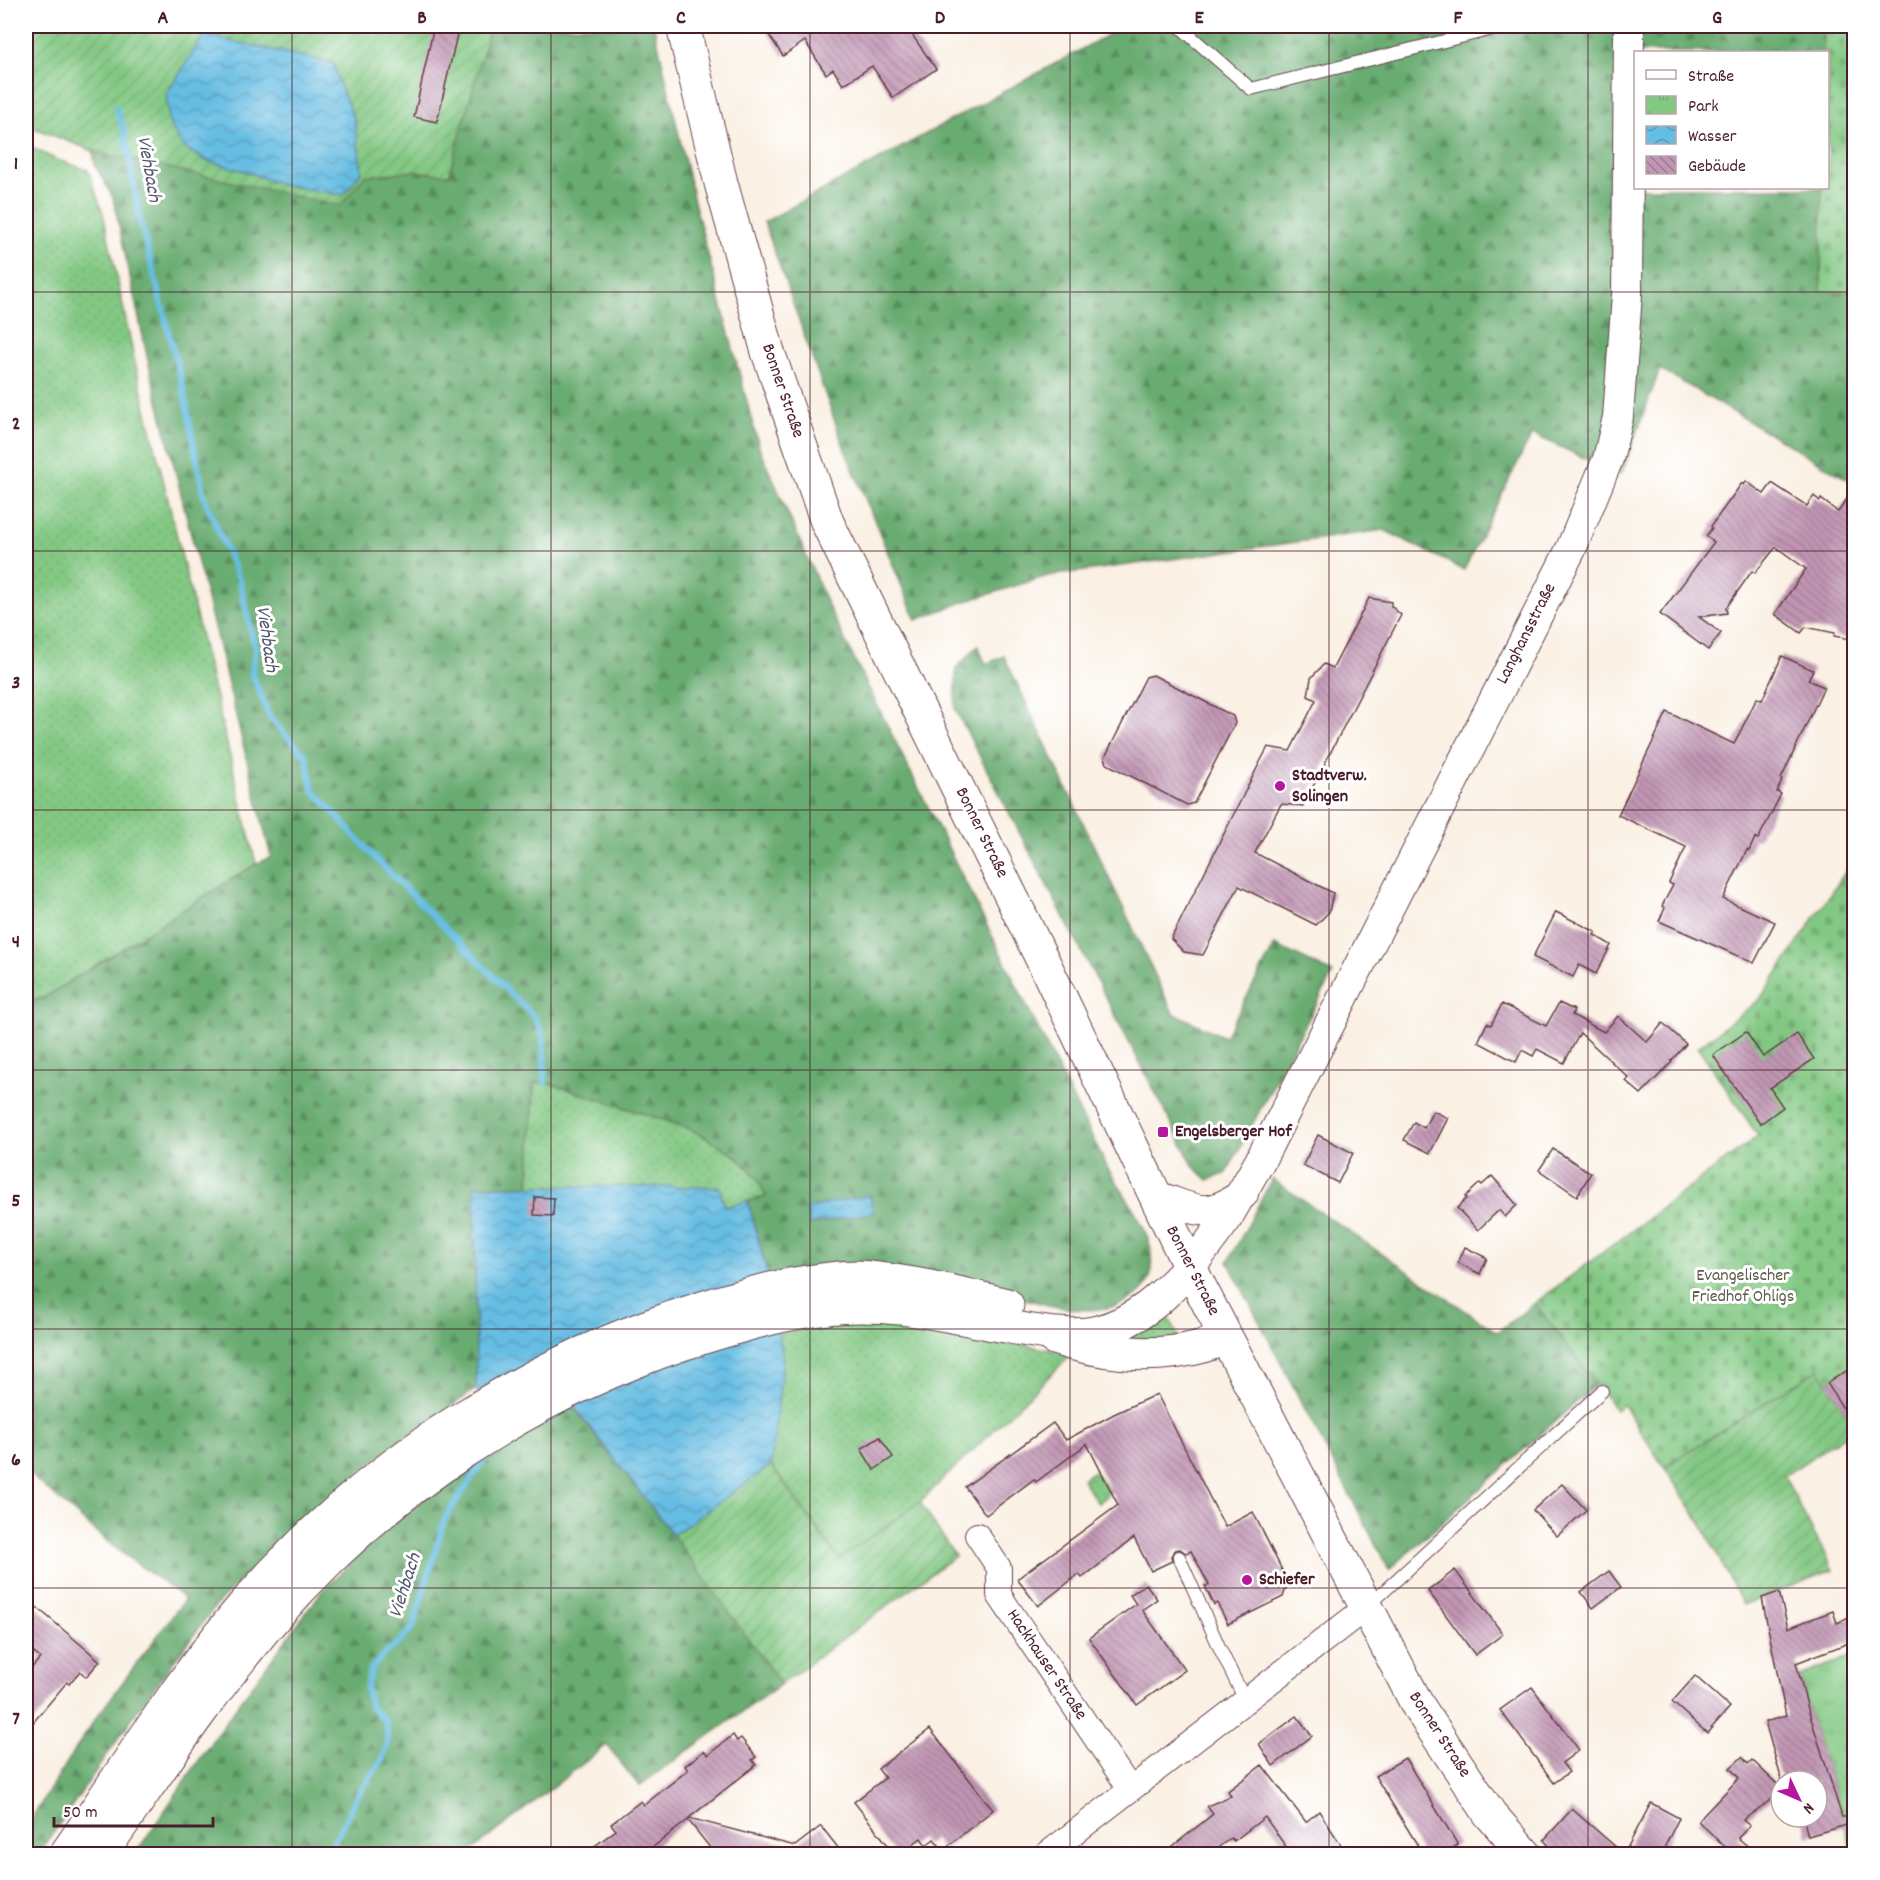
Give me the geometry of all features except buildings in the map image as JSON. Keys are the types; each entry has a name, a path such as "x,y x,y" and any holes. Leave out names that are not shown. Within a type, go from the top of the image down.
{"main road":[{"name":"Bonner Straße","path":"683,26 721,183 768,352 826,522 945,759 1190,1268 1418,1706 1490,1814 1525,1854"},
{"path":"66,1854 194,1668 259,1589 343,1526 433,1437 485,1403 567,1359 668,1318 725,1300 817,1295 859,1305 915,1309 1032,1331 1075,1335 1096,1333 1136,1317 1190,1268"},
{"path":"817,1295 860,1277 919,1284 1052,1316 1120,1324"},
{"path":"1032,1331 1077,1346 1114,1352 1191,1349 1226,1338"},
{"path":"101,1854 214,1691 274,1617 322,1566 343,1526"}],"street":[{"name":"Langhansstraße","path":"1190,1268 1243,1194 1571,549 1608,459 1618,417 1627,294 1629,26"},
{"path":"1155,1196 1201,1211 1224,1206 1243,1194"},
{"name":"Hackhauser Straße","path":"977,1535 999,1568 999,1595 1131,1789"},
{"path":"1047,1854 1367,1607"}],"lane":[{"path":"1179,26 1251,89 1505,26"},
{"path":"1367,1607 1602,1391"},
{"path":"1179,1557 1246,1702"}],"green space":[{"path":"26,26 490,26 449,175 413,171 365,176 340,206 93,151 26,125"},
{"path":"490,26 654,26 695,205 759,447 831,612 1108,1169 1145,1231 1151,1248 1152,1265 1149,1280 1138,1294 1121,1304 1102,1309 1081,1310 1037,1302 950,1279 768,1276 748,1201 766,1197 753,1174 734,1155 688,1128 552,1084 534,1083 529,1186 475,1187 476,1389 380,1456 306,1517 244,1576 214,1608 144,1701 39,1854 26,1854 26,1827 93,1722 185,1599 110,1544 26,1471 26,1001 44,998 256,864 271,857 149,365 113,198 95,165 93,151 340,206 365,176 413,171 449,175"},
{"path":"1124,26 1823,26 1823,51 1634,51 1634,189 1822,189 1821,291 1854,292 1854,483 1660,369 1621,475 1532,434 1464,570 1384,530 1048,576 960,603 916,620 845,450 764,222"},
{"path":"1823,26 1854,26 1854,292 1821,291 1822,189 1829,189 1829,51 1823,51"},
{"path":"26,145 55,159 88,170 103,213 136,367 256,864 44,998 26,1001"},
{"path":"978,646 986,664 1004,656 1173,1013 1225,1037 1275,945 1333,973 1226,1174 1208,1180 1194,1167 955,709 956,668"},
{"name":"Evangelischer Friedhof Ohligs","path":"1854,859 1854,1366 1827,1383 1819,1370 1664,1467 1623,1405 1616,1410 1535,1303 1758,1136 1698,1047 1760,999"},
{"path":"534,1083 552,1084 688,1128 723,1147 745,1164 761,1185 766,1197 748,1201 768,1276 475,1186 529,1186"},
{"path":"1272,1179 1497,1332 1535,1303 1597,1384 1389,1570 1228,1262"},
{"path":"1166,1312 1180,1340 1108,1342"},
{"path":"866,1320 916,1324 1072,1354 920,1502 839,1559 771,1465 673,1535 779,1334 822,1325"},
{"path":"1819,1369 1854,1429 1784,1476 1833,1570 1743,1605 1702,1525 1664,1467"},
{"path":"574,1407 673,1535 781,1684 639,1786 607,1745 467,1854 135,1854 221,1728 322,1591 364,1549 431,1494 525,1431"},
{"path":"771,1465 839,1559 920,1502 955,1556 781,1684 673,1535"},
{"path":"1094,1471 1110,1492 1098,1503 1082,1479"},
{"path":"1854,1655 1854,1854 1829,1769 1827,1769 1808,1709 1800,1676"}],"water":[{"path":"204,35 333,63 354,118 362,172 343,195 283,185 204,160 183,147 169,123 166,95"},
{"path":"475,1186 719,1187 725,1207 748,1201 768,1276 783,1359 771,1465 673,1535 574,1407 506,1446 476,1389"},
{"path":"870,1195 873,1212 810,1225 807,1208"}],"waterway":[{"name":"Viehbach","path":"116,108 124,130 140,220 183,387 204,497 239,579 255,648 252,674 270,718 306,756 313,790 377,860 535,1018 543,1036 545,1083"},
{"name":"Viehbach","path":"328,1854 356,1798 381,1762 388,1743 386,1722 371,1708 366,1689 371,1669 413,1627 445,1518 489,1452"}],"place":[{"name":"Stadtverw. Solingen","path":"1280,786"},
{"name":"Engelsberger Hof","path":"1163,1132"},
{"name":"Schiefer","path":"1247,1580"}]}
